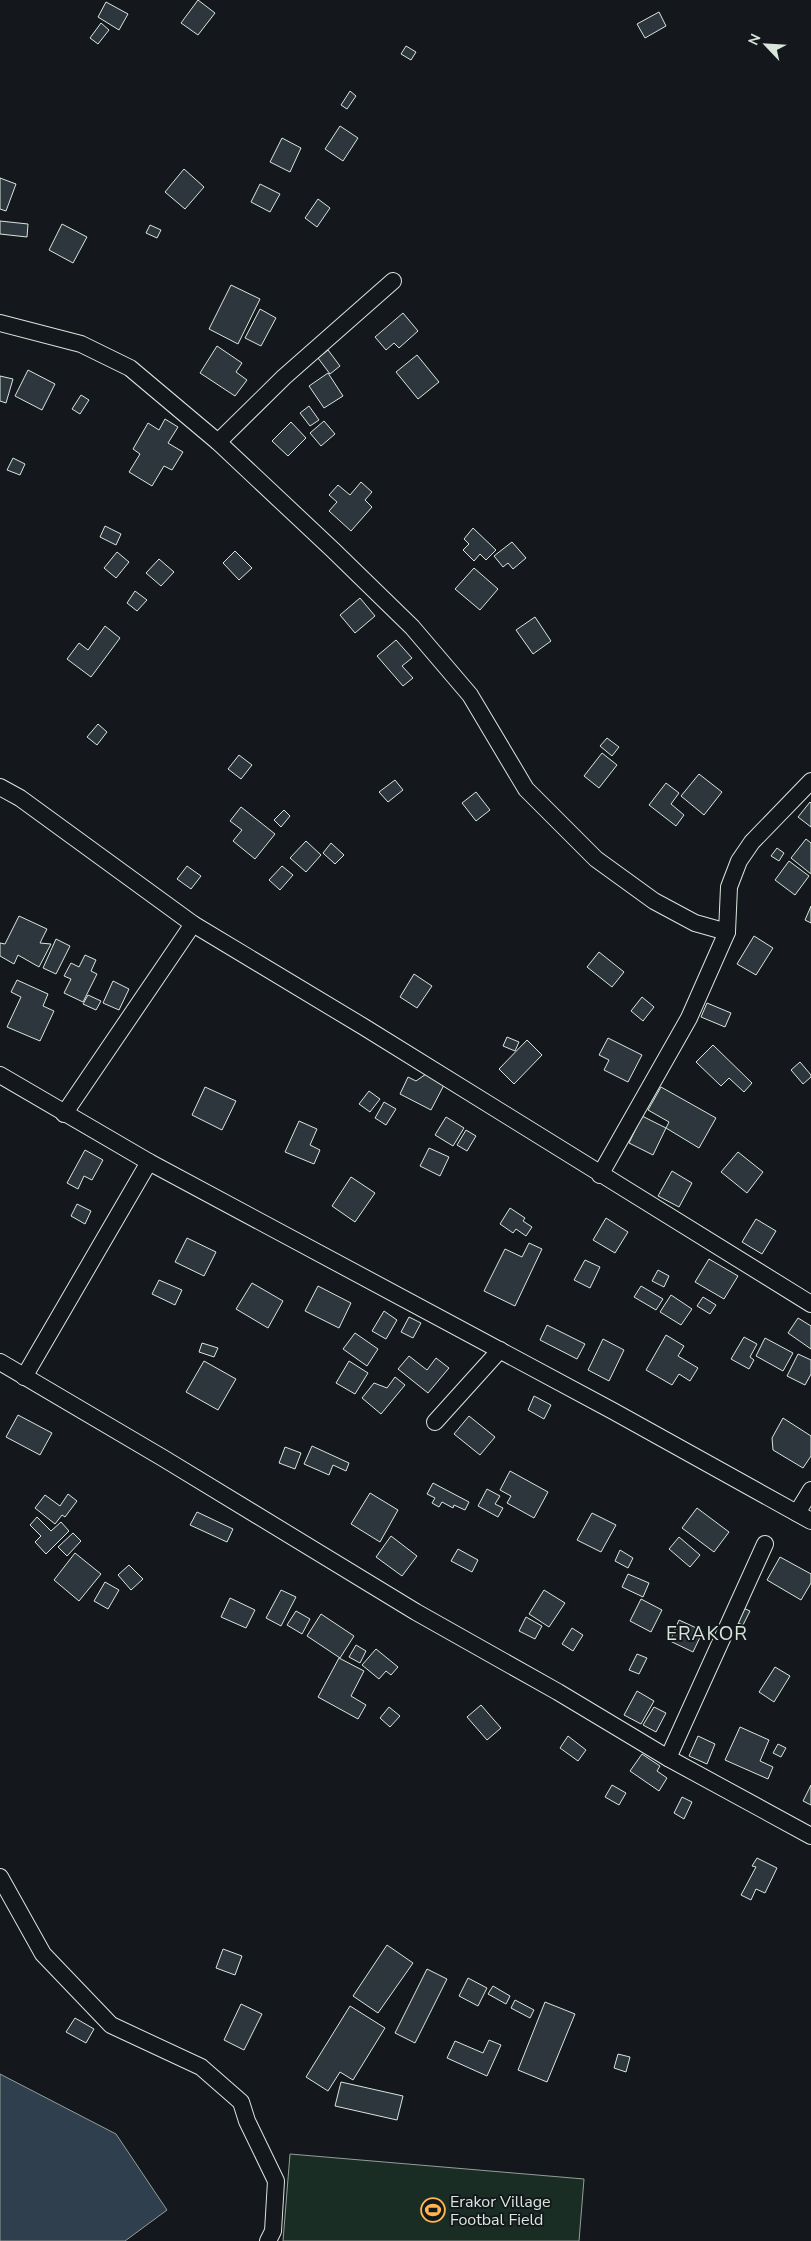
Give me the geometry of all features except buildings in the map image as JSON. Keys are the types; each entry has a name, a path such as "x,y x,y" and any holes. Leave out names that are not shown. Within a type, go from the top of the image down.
{"street":[{"path":"218,442 284,377 393,281"},
{"path":"0,323 81,344 130,368 218,442 334,550 412,627 470,695 526,789 596,858 654,901 696,923 727,932"},
{"path":"600,1175 689,1018 727,932 729,887 739,861 752,842 811,782"},
{"path":"0,787 20,798 193,924 364,1027 811,1304"},
{"path":"64,1114 193,924"},
{"path":"0,1075 149,1162 500,1350 804,1517 811,1490"},
{"path":"24,1377 149,1162"},
{"path":"435,1422 500,1350"},
{"path":"0,1362 416,1612 558,1692 668,1758 811,1836"},
{"path":"668,1758 765,1544"},
{"path":"0,1876 43,1954 111,2026 201,2067 241,2102 247,2121 276,2181 273,2231 268,2241"}],"green space":[{"name":"Erakor Village Footbal Field","path":"290,2154 584,2179 579,2241 283,2241"}],"water":[{"path":"0,2074 116,2134 167,2210 125,2241 0,2241"}],"place":[{"name":"Erakor Village Footbal Field","path":"433,2210"}],"district":[{"name":"ERAKOR","path":"707,1633"}]}
